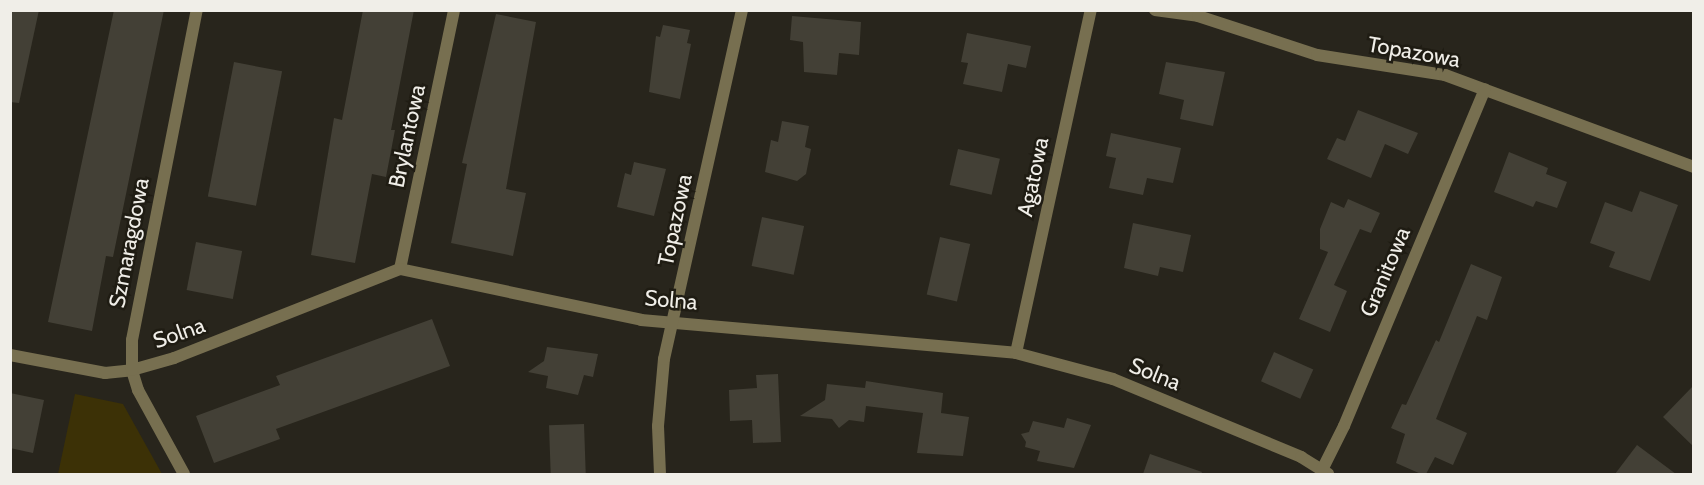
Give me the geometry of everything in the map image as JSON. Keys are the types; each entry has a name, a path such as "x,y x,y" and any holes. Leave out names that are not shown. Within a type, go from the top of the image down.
{"street":[{"name":"Szmaragdowa","path":"184,474 132,370 132,340 197,10"},
{"name":"Brylantowa","path":"400,269 454,10"},
{"name":"Topazowa","path":"660,474 660,392 742,10"},
{"name":"Agatowa","path":"1016,353 1091,10"},
{"name":"Topazowa","path":"1155,10 1198,16 1317,55 1444,75 1694,167"},
{"name":"Granitowa","path":"1325,472 1485,89"},
{"name":"Solna","path":"10,355 105,373 132,370 174,358 400,269 630,318 1016,353 1113,379 1301,457 1325,472"}],"shaded area":[{"path":"75,394 123,404 162,474 58,474"}],"building":[{"path":"10,10 39,10 19,103 10,102"},
{"path":"114,10 164,10 113,257 106,256 92,331 48,322"},
{"path":"363,10 414,10 391,130 395,130 386,177 372,174 355,263 311,255 334,118 342,120"},
{"path":"496,14 536,22 506,189 526,193 513,256 451,243 467,164 462,163"},
{"path":"792,16 861,22 859,55 839,53 837,75 804,72 803,42 790,40"},
{"path":"663,25 690,30 687,43 691,44 680,99 649,92 656,36 660,37"},
{"path":"967,33 1031,46 1026,68 1008,64 1002,92 963,84 968,63 961,62"},
{"path":"234,62 282,71 256,206 208,196"},
{"path":"1166,62 1225,72 1213,126 1180,119 1184,100 1159,94"},
{"path":"1358,110 1418,133 1408,154 1385,144 1371,178 1327,159 1337,138 1345,141"},
{"path":"782,121 809,126 805,147 811,149 806,174 797,181 765,172 771,140 778,142"},
{"path":"1111,133 1181,148 1173,183 1147,178 1143,195 1109,188 1116,158 1106,156"},
{"path":"958,149 1000,159 992,195 950,185"},
{"path":"1509,152 1548,168 1546,174 1567,182 1557,208 1536,201 1533,207 1494,192"},
{"path":"634,162 666,169 654,216 617,207 625,173 631,175"},
{"path":"1640,191 1678,205 1650,281 1609,267 1615,252 1590,243 1605,202 1632,212"},
{"path":"1348,199 1380,213 1371,233 1360,229 1334,285 1347,291 1330,332 1299,319 1328,252 1320,249 1320,229 1331,202 1344,208"},
{"path":"762,217 804,226 794,275 752,266"},
{"path":"1133,223 1191,235 1183,272 1160,267 1158,276 1124,268"},
{"path":"940,237 970,244 957,301 927,294"},
{"path":"196,242 242,251 233,299 187,290"},
{"path":"1471,264 1502,277 1487,320 1477,316 1436,419 1467,433 1453,465 1435,457 1426,474 1421,474 1396,463 1405,434 1391,428 1402,404 1406,405 1436,340 1439,342"},
{"path":"432,319 450,366 276,429 280,439 214,463 196,416 280,385 276,376"},
{"path":"547,347 598,354 593,377 584,375 578,395 546,388 548,376 528,372 544,361"},
{"path":"1274,352 1313,369 1300,399 1261,381"},
{"path":"778,374 781,442 753,443 752,420 730,421 729,390 757,388 756,375"},
{"path":"866,381 943,393 941,413 969,417 963,456 917,453 923,413 866,406 864,422 849,420 839,428 832,419 800,416 825,400 827,384 865,388"},
{"path":"1694,385 1694,447 1663,417"},
{"path":"10,393 44,400 33,453 10,448"},
{"path":"1067,418 1091,425 1074,468 1037,461 1040,451 1025,447 1026,442 1021,434 1029,432 1033,421 1064,428"},
{"path":"584,424 586,474 551,474 549,425"},
{"path":"1637,445 1676,474 1615,474"},
{"path":"1150,454 1202,472 1201,474 1143,474"}]}
